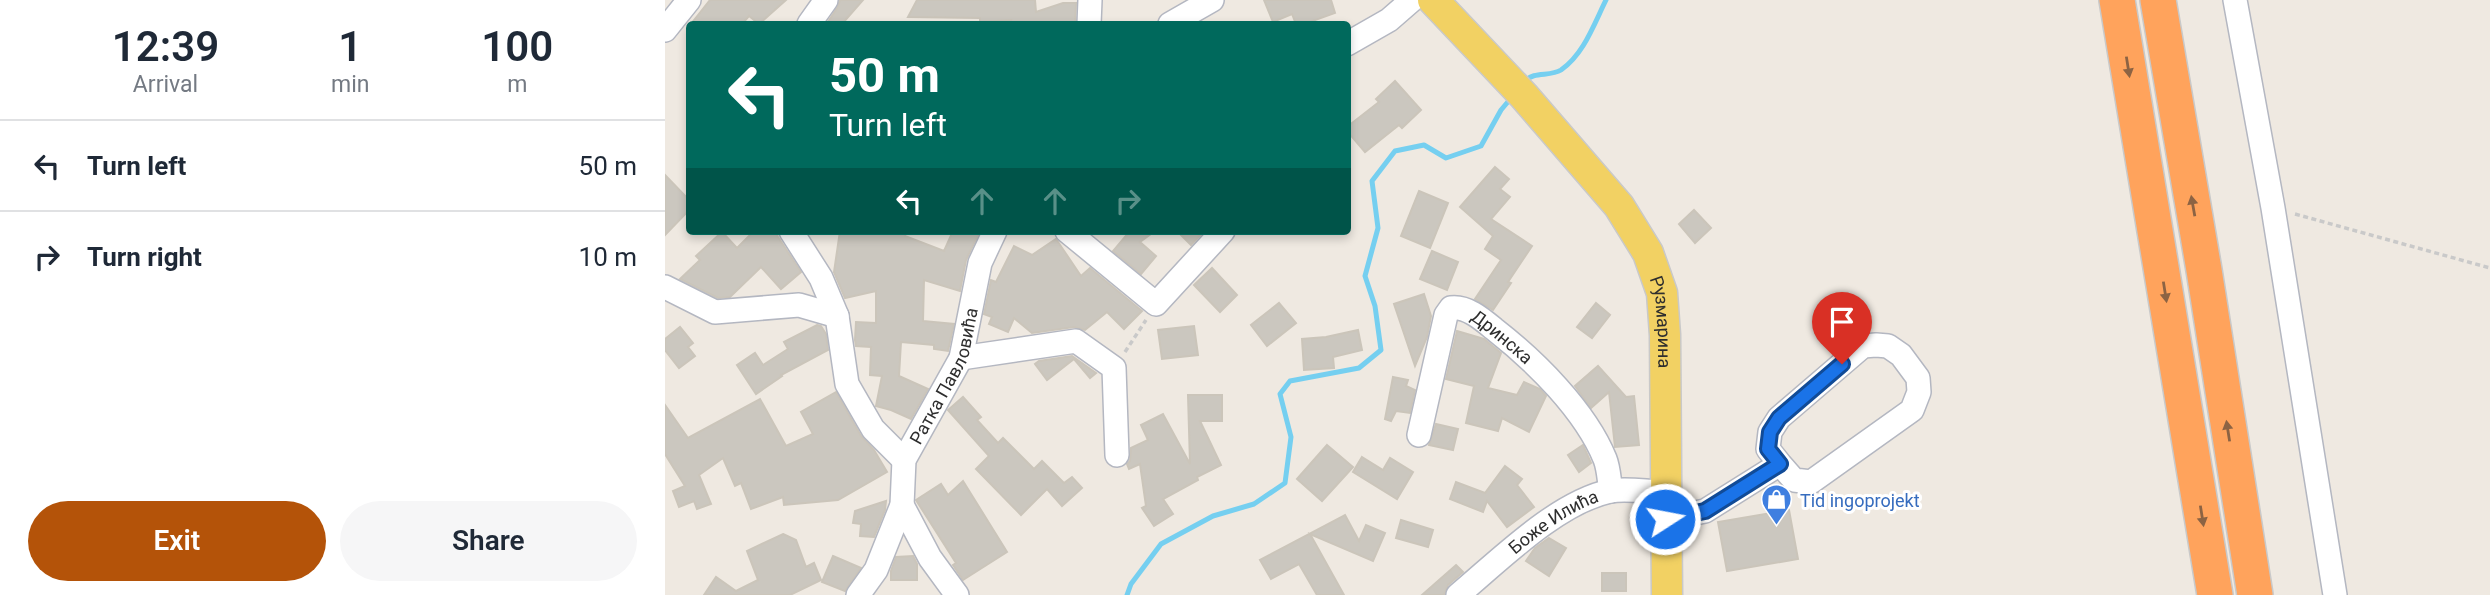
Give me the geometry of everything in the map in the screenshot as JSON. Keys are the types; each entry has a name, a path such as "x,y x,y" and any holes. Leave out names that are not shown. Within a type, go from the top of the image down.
{"highway":[{"path":"2117,0 2215,595"},
{"path":"2158,0 2255,595"}],"main road":[{"name":"Рузмарина","path":"1433,0 1619,206 1648,253 1663,303 1667,595"}],"street":[{"path":"665,30 689,0"},
{"path":"811,21 826,0"},
{"path":"1089,21 1090,0"},
{"path":"1175,21 1212,0"},
{"path":"1351,42 1389,20 1412,0"},
{"path":"2235,0 2273,208 2335,595"},
{"path":"794,235 821,278 837,316 847,384 873,429 904,460"},
{"name":"Ратка Павловића","path":"858,595 876,570 902,505 904,460 961,358 979,263 993,235"},
{"path":"1072,235 1156,304 1219,235"},
{"path":"665,287 715,312 799,305 837,316"},
{"name":"Дринска","path":"1419,435 1446,315 1451,308 1460,307 1479,317 1527,355 1554,385 1584,423 1605,460 1611,491"},
{"path":"961,358 1076,341 1114,368 1117,455"},
{"path":"1863,346 1888,346 1901,355 1918,378 1919,392 1912,410 1811,482 1794,480 1780,464 1768,449 1770,432 1779,418 1863,346"},
{"name":"Боже Илића","path":"1458,595 1547,520 1582,502 1611,491 1665,506 1705,511 1780,464"},
{"path":"902,505 930,558 957,595"}],"path":[{"path":"2273,208 2490,268"},
{"path":"1114,368 1156,304"}],"building":[{"path":"710,0 786,0 762,21 755,21 749,16 745,21 693,21"},
{"path":"840,0 863,0 845,21 829,21"},
{"path":"917,0 1035,0 1036,12 1063,3 1076,3 1075,21 980,21 980,18 908,17"},
{"path":"1264,0 1331,0 1335,13 1312,21 1295,21 1292,14 1273,21"},
{"path":"1395,81 1421,110 1402,128 1399,125 1365,152 1351,136 1351,124 1379,102 1376,99"},
{"path":"1495,167 1509,179 1500,189 1510,197 1491,219 1532,246 1493,310 1475,299 1501,260 1485,249 1493,236 1460,207"},
{"path":"665,175 686,197 686,213 665,235"},
{"path":"1419,191 1448,203 1430,248 1401,236"},
{"path":"1694,210 1711,228 1695,243 1679,224"},
{"path":"719,235 725,235 737,248 750,235 777,235 801,272 781,289 761,267 730,297 718,298 680,279 700,260 696,256"},
{"path":"839,235 905,235 944,251 951,235 978,235 966,260 960,291 924,280 923,321 954,324 948,351 934,349 934,345 901,342 899,376 928,389 911,419 876,406 882,376 870,375 871,347 856,346 856,322 876,323 876,291 845,298 834,272"},
{"path":"1127,235 1150,235 1140,242 1156,256 1141,274 1113,251"},
{"path":"1181,235 1200,235 1191,245"},
{"path":"1056,239 1081,276 1090,268 1142,311 1124,329 1107,312 1085,330 1074,327 1032,333 1014,318 1008,332 989,324 992,317 984,314 991,280 996,282 1014,246 1032,255"},
{"path":"1432,251 1458,262 1447,290 1420,279"},
{"path":"1212,268 1237,295 1220,312 1194,285"},
{"path":"1424,294 1431,316 1427,337 1415,366 1394,304"},
{"path":"1279,303 1296,323 1267,346 1251,325"},
{"path":"1596,303 1610,315 1592,338 1577,327"},
{"path":"817,325 821,326 826,334 828,350 781,375 756,394 737,365 755,353 763,365 788,349 784,342"},
{"path":"1194,326 1198,355 1162,359 1158,330"},
{"path":"680,327 693,343 688,347 695,356 679,368 665,350 665,339"},
{"path":"1358,330 1362,350 1333,357 1334,368 1304,370 1302,339"},
{"path":"1457,331 1484,339 1501,353 1488,388 1517,395 1524,382 1540,389 1546,396 1529,432 1502,418 1498,431 1466,423 1474,386 1446,379"},
{"path":"1072,356 1096,373 1090,378 1074,359 1047,380 1035,364 1039,361"},
{"path":"1598,366 1626,397 1634,396 1639,445 1615,447 1609,392 1591,408 1575,386"},
{"path":"1393,377 1408,380 1406,386 1415,390 1410,413 1396,411 1391,421 1385,419"},
{"path":"836,392 861,436 874,450 887,472 838,500 784,505 783,497 751,509 741,483 735,486 723,458 699,475 711,504 697,509 694,501 679,507 673,491 685,486 665,454 665,405 688,438 760,399 786,446 813,434 801,412"},
{"path":"1188,395 1222,395 1222,421 1200,421 1221,465 1163,499 1173,514 1154,526 1142,508 1146,506 1140,464 1129,469 1127,464 1130,461 1131,448 1148,440 1141,425 1163,414 1190,464"},
{"path":"963,397 981,417 977,420 998,443 1003,438 1034,469 1042,461 1064,483 1072,477 1082,488 1062,506 1047,489 1021,515 976,469 989,456 948,410"},
{"path":"1436,424 1458,429 1453,450 1429,445"},
{"path":"1327,445 1353,467 1322,501 1297,479"},
{"path":"1583,445 1591,463 1579,472 1568,455"},
{"path":"1362,457 1383,470 1390,458 1413,472 1397,499 1353,472"},
{"path":"1505,466 1522,479 1517,485 1534,507 1507,527 1487,501 1483,512 1450,499 1456,482 1485,493"},
{"path":"963,481 1007,552 963,580 953,565 956,563 916,500 941,484 948,495"},
{"path":"886,501 874,537 860,536 861,524 853,523 855,511"},
{"path":"1789,510 1798,559 1727,571 1718,522"},
{"path":"1345,515 1359,541 1366,525 1385,533 1373,561 1310,534 1344,595 1317,595 1299,564 1271,579 1260,560"},
{"path":"1401,520 1433,530 1428,547 1396,538"},
{"path":"783,534 796,540 806,567 814,563 821,580 790,595 704,595 716,577 736,591 758,580 747,551"},
{"path":"1549,538 1566,548 1549,576 1526,561 1535,548"},
{"path":"833,556 861,568 845,591 822,582"},
{"path":"913,556 917,564 917,580 891,580 896,557"},
{"path":"1456,565 1463,572 1448,585 1444,595 1422,595"},
{"path":"1602,573 1626,573 1626,591 1602,591"}],"waterway":[{"path":"1525,81 1533,76 1557,72 1569,63 1588,38 1606,0"},
{"path":"1127,595 1131,584 1161,544 1213,516 1254,504 1285,483 1291,437 1280,394 1290,381 1359,368 1381,350 1375,306 1365,276 1378,228 1372,181 1395,151 1424,145 1446,158 1481,146 1501,110 1512,97"}],"place":[{"name":"Tid ingoprojekt","path":"1777,527"}],"route":[{"path":"1665,519 1705,511 1780,464 1768,449 1770,432 1779,418 1842,364"}]}
